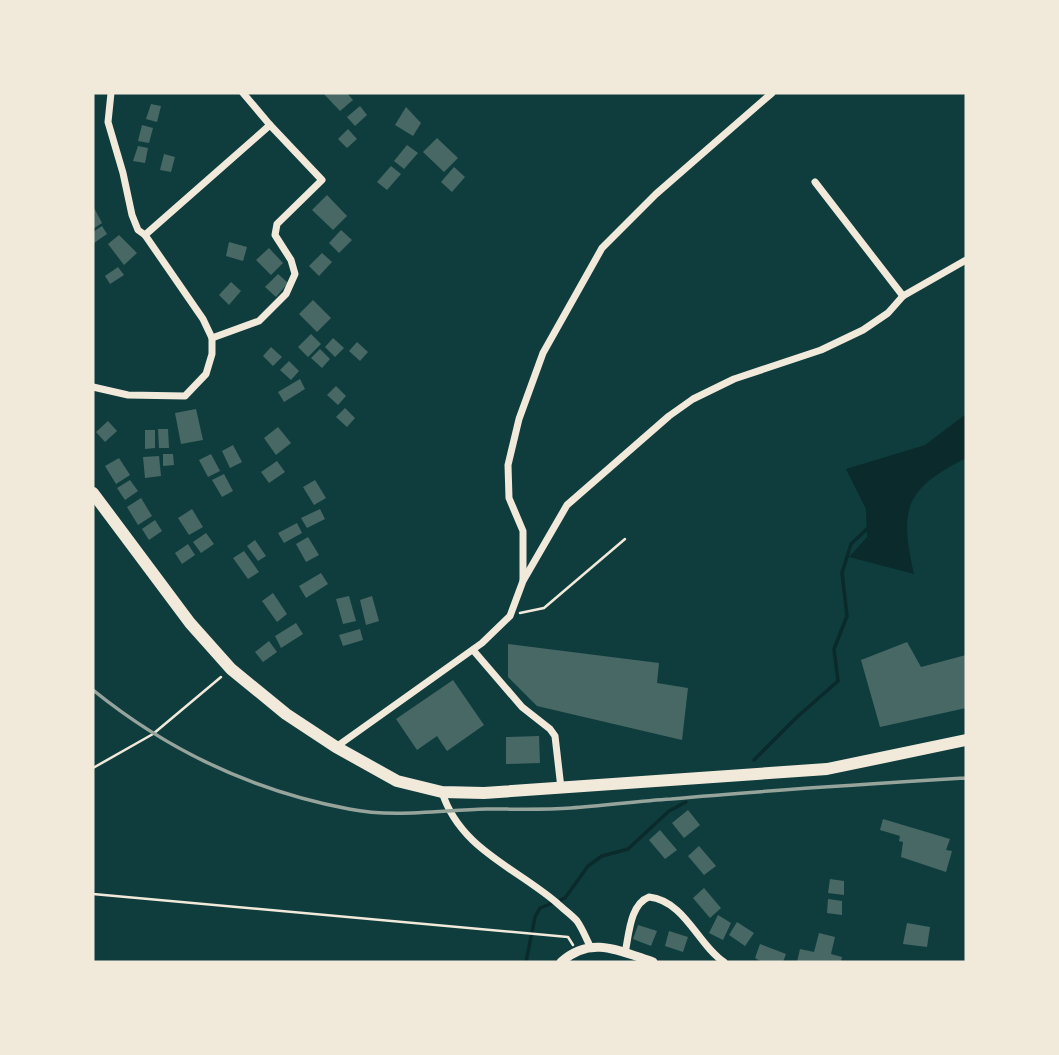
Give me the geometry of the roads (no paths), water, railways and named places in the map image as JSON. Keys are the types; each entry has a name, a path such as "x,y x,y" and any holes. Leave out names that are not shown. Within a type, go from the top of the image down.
{"highway":[{"path":"93,493 190,623 231,669 286,714 336,747 397,780 442,792 484,793 561,788 827,769 966,740"}],"street":[{"path":"93,387 128,396 185,396 206,373 212,354 212,338 203,319 145,235 138,230 132,215 108,122 111,93"},
{"path":"212,338 259,321 286,293 295,274 291,260 275,235 277,224 322,180 243,93"},
{"path":"523,581 523,531 509,498 508,464 519,419 543,354 602,248 656,194 772,93"},
{"path":"145,235 270,125"},
{"path":"815,182 903,296"},
{"path":"336,747 473,650 510,616 523,581 567,505 677,410 734,379 821,350 863,330 888,313 903,296 966,260"},
{"path":"473,650 522,707 555,736 561,788"},
{"path":"442,792 448,810 463,833 545,893 577,922 590,946"},
{"path":"625,953 636,910 643,899 649,897 678,912 724,962"},
{"path":"561,962 590,946 613,948 653,962"}],"water":[{"path":"966,414 966,458 930,480 912,503 907,532 914,574 849,557 867,537 866,509 846,469 925,445"}],"waterway":[{"path":"754,760 838,681 834,649 847,616 842,573 851,544 868,528"},
{"path":"526,962 535,917 540,908 565,898 588,866 602,856 628,849 669,811 686,802"}],"railway":[{"path":"93,690 151,731 213,765 279,791 366,812 560,809 966,778"}]}
